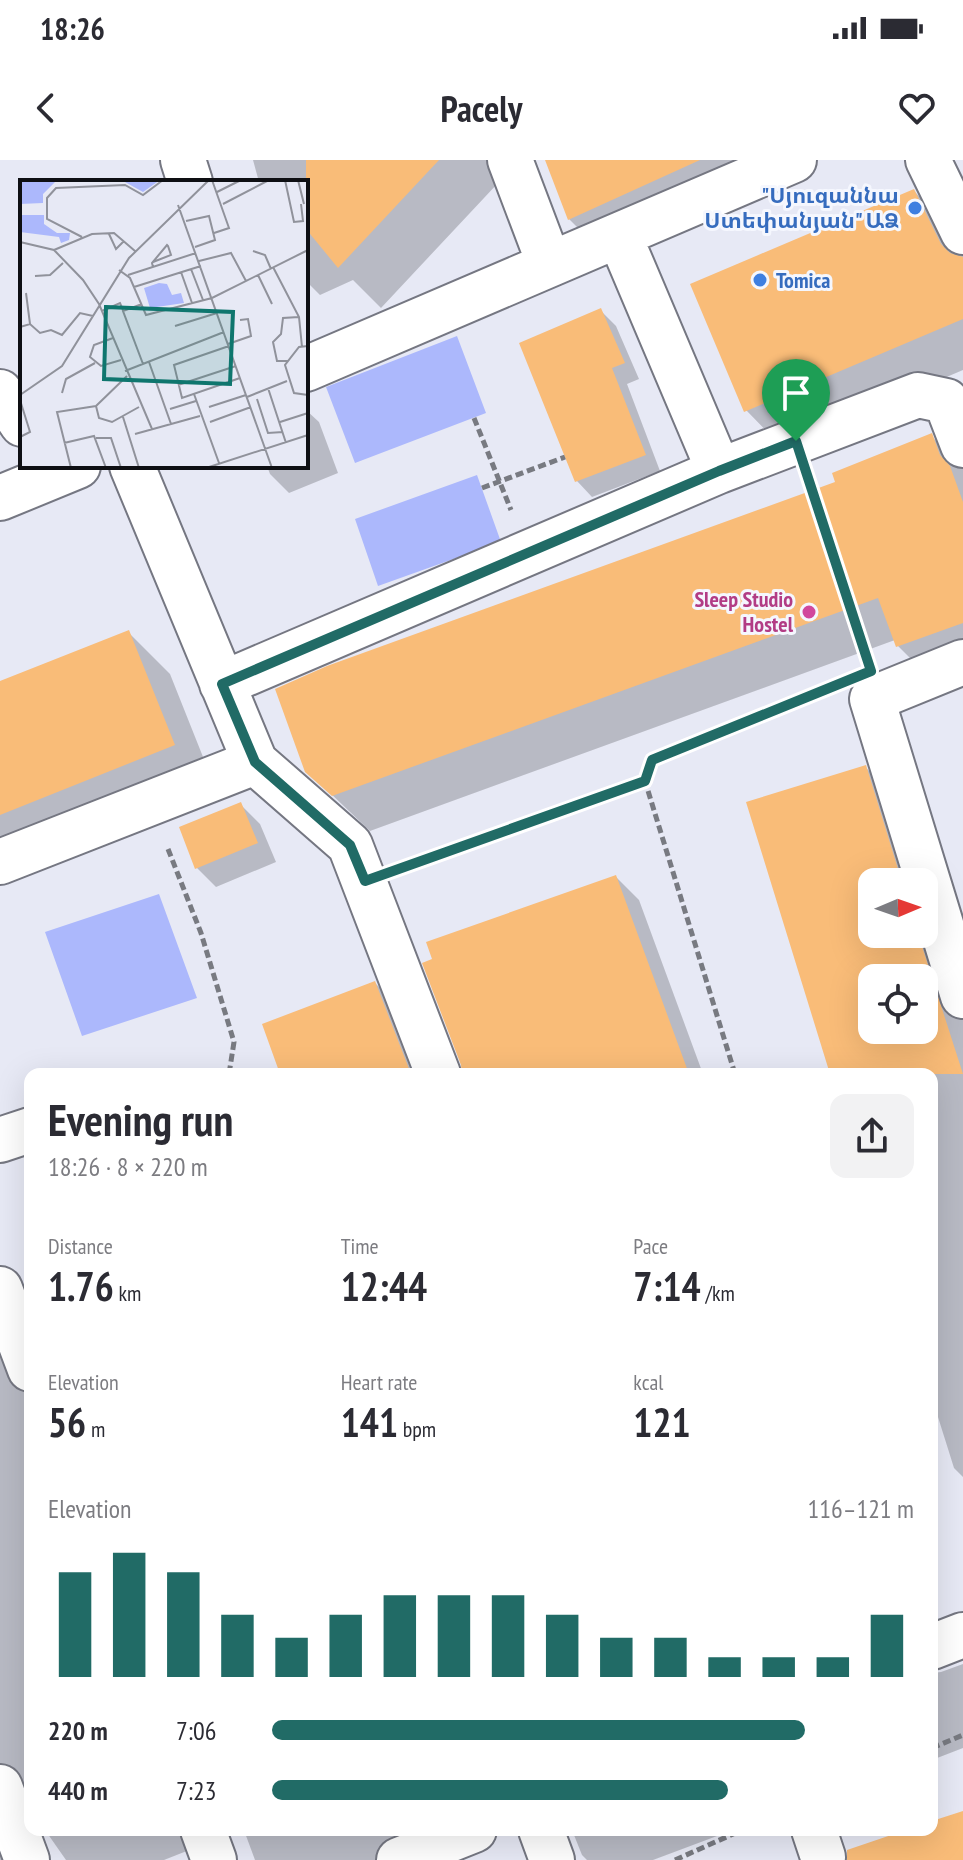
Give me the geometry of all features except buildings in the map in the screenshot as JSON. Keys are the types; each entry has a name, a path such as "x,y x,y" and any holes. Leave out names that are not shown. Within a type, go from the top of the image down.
{"street":[{"path":"183,160 189,180"},
{"path":"510,160 549,263"},
{"path":"308,368 794,160"},
{"path":"928,160 963,232"},
{"path":"619,235 719,471"},
{"path":"222,684 719,471 963,376"},
{"path":"0,392 20,421"},
{"path":"918,395 946,401 963,445"},
{"path":"133,468 255,762 350,845 436,1068"},
{"path":"0,498 62,469"},
{"path":"963,662 872,699 963,996"},
{"path":"0,862 255,762"},
{"path":"0,1140 24,1132"},
{"path":"0,1289 24,1353"},
{"path":"0,1787 27,1860"},
{"path":"205,1836 214,1860"},
{"path":"399,1860 459,1836"},
{"path":"543,1836 552,1860"}],"path":[{"path":"474,418 527,553"},
{"path":"796,441 871,671 872,699"},
{"path":"482,488 565,457"},
{"path":"733,1068 645,781 652,760 827,689"},
{"path":"365,881 645,781"},
{"path":"149,804 201,933 234,1042 230,1068"},
{"path":"938,1745 963,1735"},
{"path":"675,1860 729,1836"}],"shaded area":[{"path":"457,336 486,413 355,463 326,387"},
{"path":"477,475 501,542 378,586 355,519"},
{"path":"159,894 197,998 82,1036 45,932"}],"place":[{"name":"\"Սյուզաննա Ստեփանյան\" ԱՁ","path":"915,208"},
{"name":"Tomica","path":"760,280"},
{"name":"Sleep Studio Hostel","path":"809,612"}],"route":[{"path":"796,441 871,671 652,760 645,781 365,881 350,845 255,762 222,684 796,441"}]}
